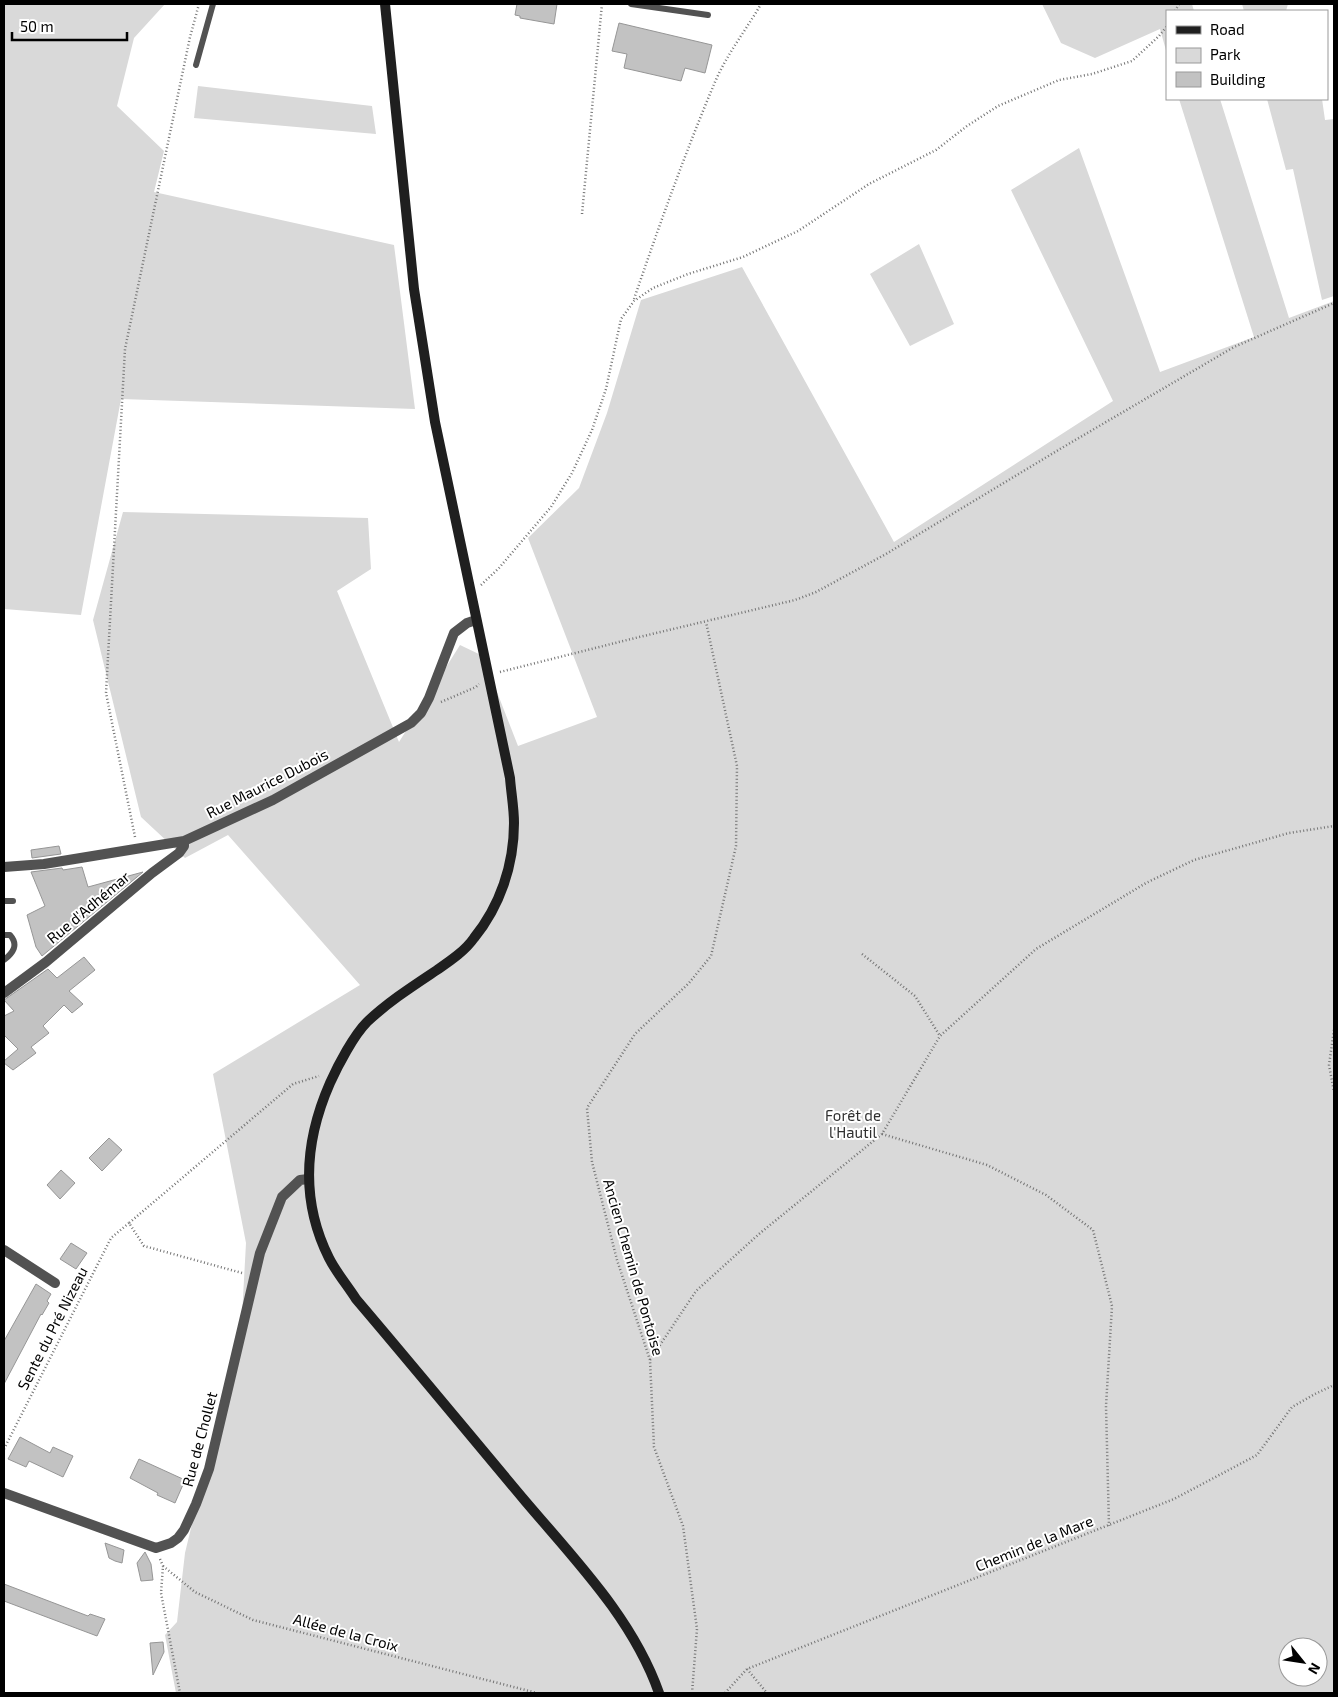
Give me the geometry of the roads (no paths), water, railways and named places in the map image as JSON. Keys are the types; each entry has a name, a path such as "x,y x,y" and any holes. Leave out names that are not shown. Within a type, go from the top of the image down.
{"main road":[{"path":"386,4 414,289 435,422 510,778 514,822 509,868 502,891 491,914 474,940 456,956 366,1023 335,1071 316,1119 310,1150 308,1179 315,1221 329,1258 356,1299 612,1606 637,1644 651,1670 659,1693"}],"street":[{"name":"Rue Maurice Dubois","path":"4,867 44,864 184,841 273,800 411,724 421,713 429,698 454,632 467,623 476,620"},
{"name":"Rue d'Adhémar","path":"4,993 46,962 152,873 179,853 184,846 184,841"},
{"name":"Rue de Chollet","path":"4,1493 156,1548 171,1543 178,1538 184,1530 196,1504 209,1468 260,1253 282,1196 300,1180 308,1179"},
{"path":"4,1250 55,1283"}],"lane":[{"path":"196,65 213,4"},
{"path":"631,4 708,15"},
{"path":"4,901 13,900"},
{"path":"4,935 10,935 13,939 14,947 12,954 4,960"}],"park label":[{"name":"Forêt de l'Hautil","path":"853,1124"}]}
